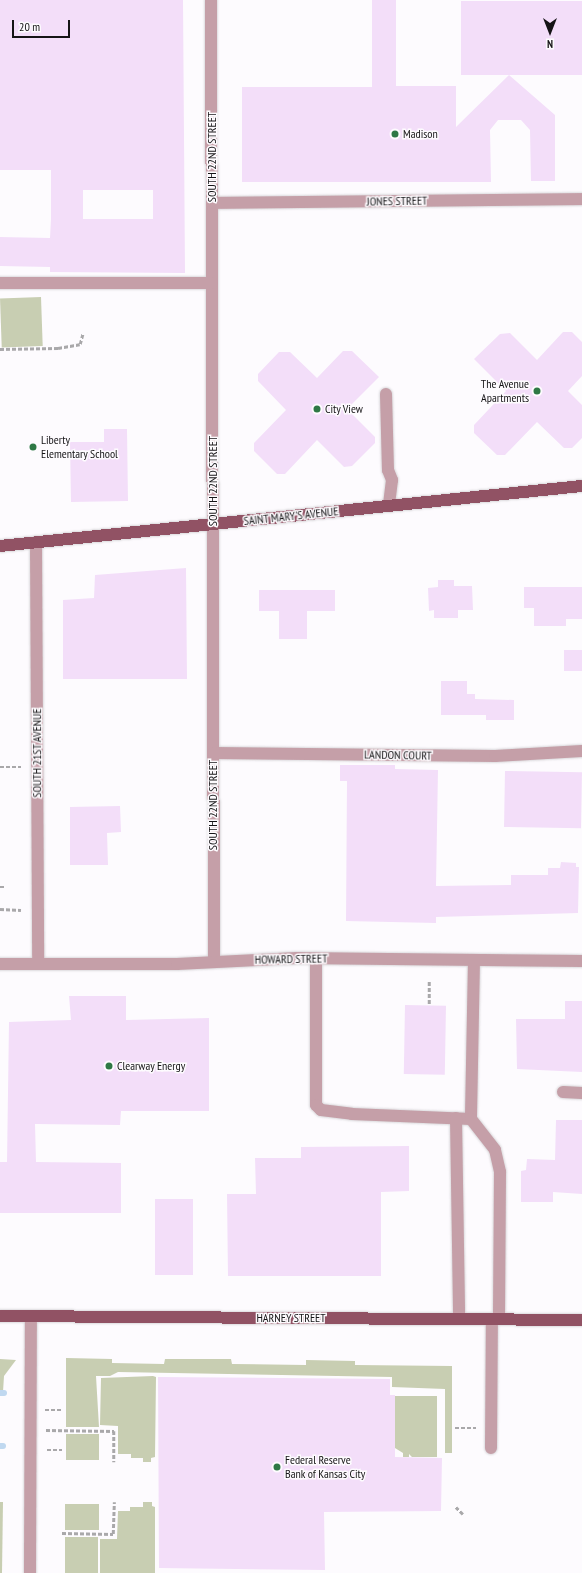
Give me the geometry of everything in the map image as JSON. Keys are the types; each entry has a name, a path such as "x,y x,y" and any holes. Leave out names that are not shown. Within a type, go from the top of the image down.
{"main road":[{"name":"SAINT MARY'S AVENUE","path":"0,546 582,486"},
{"name":"HARNEY STREET","path":"0,1316 582,1320"}],"street":[{"name":"SOUTH 22ND STREET","path":"211,0 214,962"},
{"name":"JONES STREET","path":"212,203 582,199"},
{"path":"0,283 212,283"},
{"path":"386,394 388,470 392,480 388,506"},
{"name":"SOUTH 21ST AVENUE","path":"36,542 38,964"},
{"name":"LANDON COURT","path":"213,753 495,756 582,750"},
{"path":"316,958 316,1106 325,1113 471,1119"},
{"name":"HOWARD STREET","path":"0,964 214,962 316,958 582,961"},
{"path":"474,960 471,1119 495,1150 500,1172 491,1448"},
{"path":"563,1092 582,1092"},
{"path":"456,1118 459,1319"},
{"path":"30,1573 31,1316"}],"path":[{"path":"0,349 58,348 80,344 83,333"},
{"path":"0,767 21,767"},
{"path":"0,910 21,910"},
{"path":"429,1004 430,980"},
{"path":"454,1428 491,1428"},
{"path":"62,1430 114,1431 114,1462"},
{"path":"62,1533 113,1534 114,1502"},
{"path":"456,1507 463,1514"}],"green space":[{"path":"41,297 43,346 2,347 0,298"},
{"path":"66,1358 112,1359 112,1363 164,1364 165,1359 231,1359 232,1364 306,1365 306,1360 355,1361 355,1365 452,1366 452,1453 445,1453 445,1389 392,1387 392,1377 118,1372 110,1376 96,1376 99,1427 66,1427"},
{"path":"0,1359 16,1360 4,1376 3,1392 0,1392"},
{"path":"156,1377 155,1457 151,1458 151,1462 143,1462 143,1458 131,1458 131,1454 118,1454 118,1426 100,1425 101,1378"},
{"path":"395,1396 437,1396 437,1457 412,1457 409,1454 409,1457 403,1457 403,1453 395,1448"},
{"path":"66,1434 99,1434 99,1460 66,1460"},
{"path":"0,1502 3,1502 2,1573 0,1573"},
{"path":"143,1502 152,1502 152,1506 155,1507 155,1573 100,1573 100,1539 117,1539 118,1511 130,1511 130,1507 143,1507"},
{"path":"65,1504 99,1504 99,1530 65,1530"},
{"path":"65,1537 98,1537 98,1573 65,1573"}],"building":[{"path":"0,0 183,0 185,273 50,272 50,267 0,266 0,237 50,238 51,170 0,170","holes":["83,190 153,190 153,219 83,219"]},
{"path":"372,0 396,0 396,86 456,86 456,127 509,75 555,115 555,181 531,181 530,130 521,120 498,120 490,130 491,182 242,182 242,87 372,87"},
{"path":"461,1 582,1 582,75 461,75"},
{"name":"The Avenue Apartments","path":"563,332 572,332 582,342 582,376 568,391 582,405 582,438 572,448 564,448 537,422 505,455 497,455 474,433 474,425 506,391 474,359 500,334 510,333 537,360"},
{"name":"City View","path":"343,351 352,351 379,377 347,409 375,437 375,443 352,466 344,467 317,440 285,474 277,474 254,451 254,443 286,410 258,381 258,374 279,352 290,352 317,378"},
{"path":"104,429 127,429 128,501 71,502 70,442 104,442"},
{"path":"186,568 187,679 63,679 63,600 94,598 95,575"},
{"path":"438,580 454,580 454,586 472,586 473,610 458,610 458,618 434,618 434,610 429,611 428,588 438,587"},
{"path":"524,587 582,587 582,619 566,619 566,626 534,626 534,608 524,608"},
{"path":"259,590 335,590 335,611 307,611 307,639 279,639 279,611 259,611"},
{"path":"564,650 582,650 582,671 564,671"},
{"path":"441,681 467,681 467,694 475,694 475,699 514,700 514,720 486,720 486,715 441,715"},
{"path":"340,765 395,765 395,769 438,770 436,886 511,885 511,875 548,875 548,868 560,868 561,862 576,863 576,867 579,867 578,913 436,917 436,923 346,921 347,781 340,781"},
{"path":"505,771 582,772 581,828 504,827"},
{"path":"120,806 121,832 107,833 108,865 70,865 70,807"},
{"name":"Clearway Energy","path":"69,996 126,996 126,1020 209,1018 209,1111 121,1111 120,1125 35,1124 36,1162 121,1163 121,1213 0,1213 0,1162 7,1162 9,1022 71,1020"},
{"path":"565,1001 582,1001 582,1072 517,1069 516,1019 565,1019"},
{"path":"405,1005 446,1006 445,1075 404,1074"},
{"path":"556,1120 582,1120 582,1194 553,1192 553,1202 521,1202 521,1171 526,1170 527,1159 555,1160"},
{"path":"409,1146 409,1191 381,1192 381,1276 228,1276 227,1194 256,1194 255,1158 301,1158 301,1147"},
{"path":"155,1199 193,1199 193,1275 155,1275"},
{"name":"Federal Reserve Bank of Kansas City","path":"158,1377 390,1379 390,1395 395,1395 395,1457 442,1458 441,1511 324,1512 325,1570 159,1568"}],"place":[{"name":"Madison","path":"395,134"},
{"name":"The Avenue Apartments","path":"537,391"},
{"name":"City View","path":"317,409"},
{"name":"Liberty Elementary School","path":"33,447"},
{"name":"Clearway Energy","path":"109,1066"},
{"name":"Federal Reserve Bank of Kansas City","path":"277,1467"}]}
